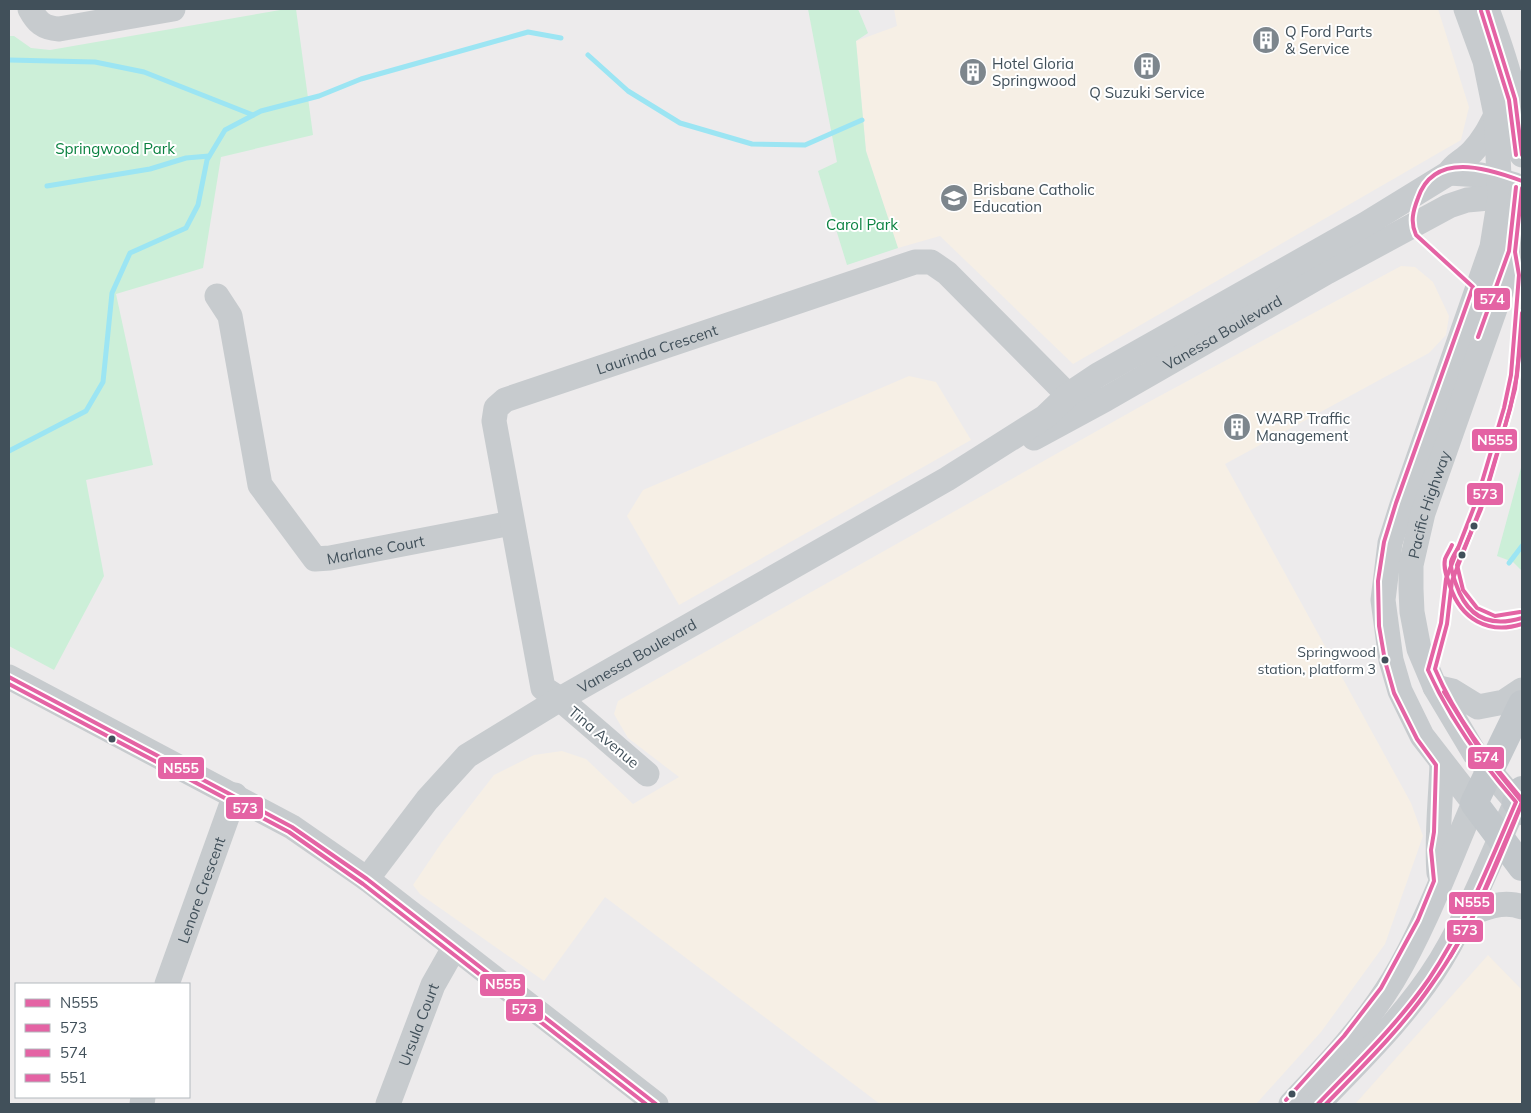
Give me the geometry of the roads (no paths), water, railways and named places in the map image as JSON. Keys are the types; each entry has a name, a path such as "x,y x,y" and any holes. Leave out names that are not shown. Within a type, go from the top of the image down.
{"main road":[{"path":"1522,704 1474,803 1522,867"}],"street":[{"path":"30,9 37,22 47,28 59,29 173,9"},
{"name":"Pacific Highway","path":"1466,9 1485,61 1511,188 1515,252 1423,513 1411,565 1414,622 1419,649 1435,687 1457,727 1489,772 1520,801"},
{"path":"1487,9 1508,71 1522,139 1522,155"},
{"name":"Vanessa Boulevard","path":"947,479 1012,450 1081,413 1449,173 1452,168 1470,154 1482,141 1496,115"},
{"path":"1449,173 1481,175 1511,188"},
{"name":"Pacific Highway","path":"1474,803 1422,736 1400,691 1390,660 1385,625 1384,581 1390,543 1402,505 1511,188"},
{"name":"Vanessa Boulevard","path":"367,879 427,800 467,756 560,700 947,479 1045,416 1068,395 1098,375 1276,287 1449,206 1511,188"},
{"name":"Laurinda Crescent","path":"560,700 543,688 512,523 494,421 496,408 505,400 915,262 931,262 947,273 1068,395"},
{"name":"Marlane Court","path":"217,296 230,316 260,485 315,558 330,558 512,523"},
{"path":"11,682 235,795 292,827 367,879 656,1104"},
{"path":"1435,687 1452,691 1478,707 1504,702 1522,690"},
{"name":"Tina Avenue","path":"560,700 647,774"},
{"path":"1440,882 1437,850 1440,833 1442,763"},
{"name":"Lenore Crescent","path":"167,983 235,795"},
{"path":"1318,1104 1418,994 1466,916 1500,837 1520,801"},
{"path":"1290,1104 1349,1040 1386,991 1424,923 1474,803"},
{"path":"1466,916 1496,905 1514,904 1522,907"},
{"name":"Ursula Court","path":"388,1104 433,985 454,948"}],"waterway":[{"path":"9,451 86,411 103,382 112,293 130,253 186,228 198,205 207,160 225,130 261,111 319,96 361,79 528,32 561,38"},
{"path":"588,55 628,91 680,123 752,144 805,145 862,120"},
{"path":"9,60 95,62 144,72 253,115"},
{"path":"47,186 150,169 186,158 209,156"},
{"path":"1509,563 1522,546"}],"place":[{"name":"Q Ford Parts & Service","path":"1266,40"},
{"name":"Q Suzuki Service","path":"1147,66"},
{"name":"Hotel Gloria Springwood","path":"973,72"},
{"name":"Brisbane Catholic Education","path":"954,198"},
{"name":"WARP Traffic Management","path":"1237,427"},
{"name":"Springwood station, platform 3","path":"1385,660"}],"park label":[{"name":"Springwood Park","path":"115,148"},
{"name":"Carol Park","path":"862,224"}]}
